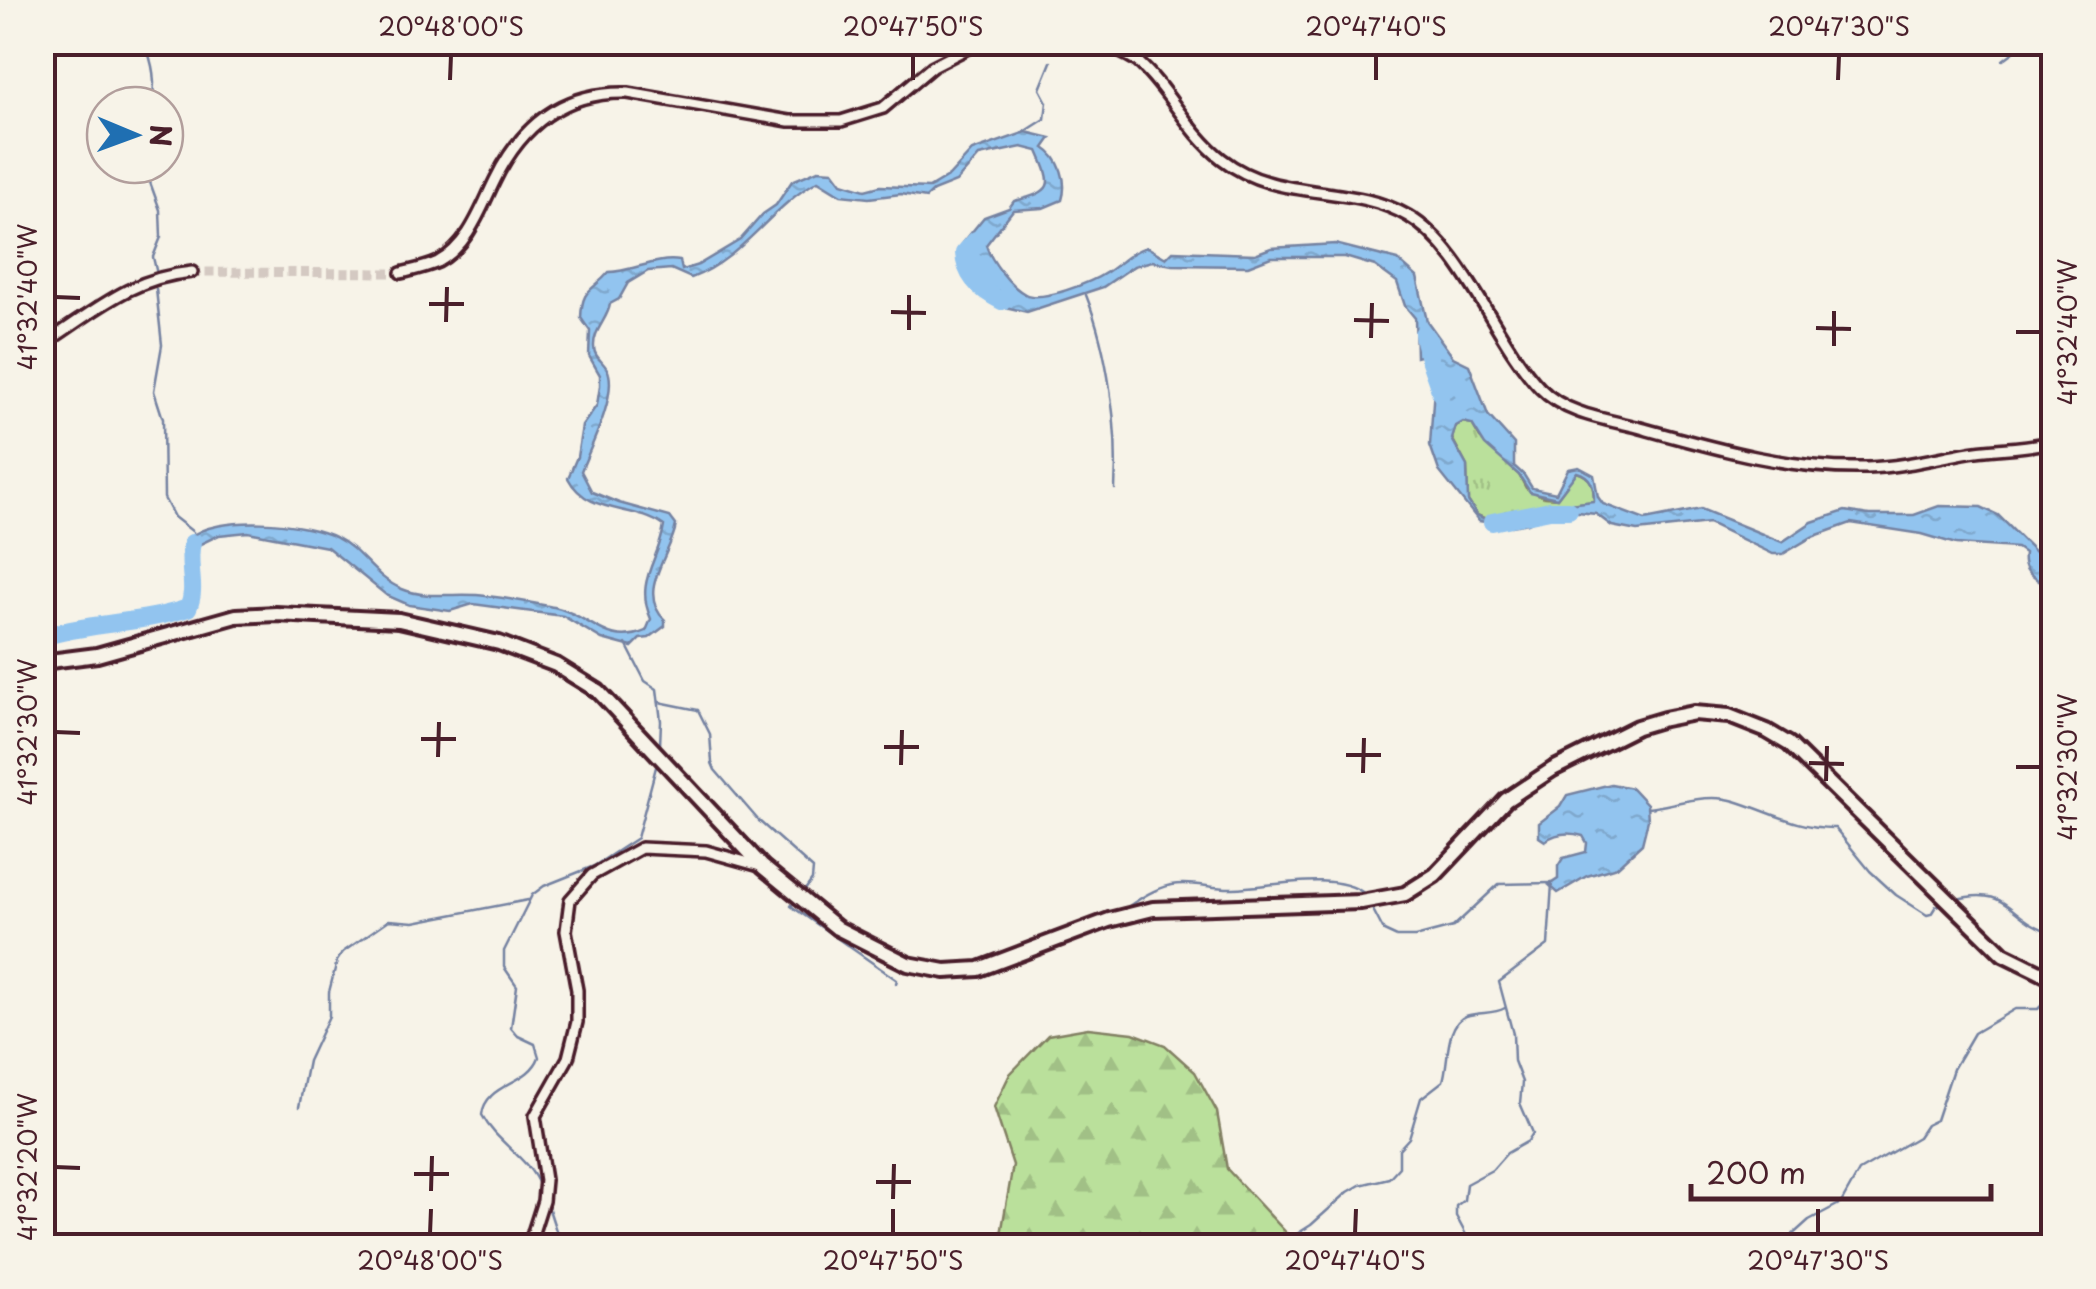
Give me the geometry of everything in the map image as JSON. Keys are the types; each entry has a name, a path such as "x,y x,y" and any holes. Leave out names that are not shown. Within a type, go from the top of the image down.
{"main road":[{"path":"42,662 97,656 236,616 400,620 499,643 556,665 598,691 763,867 837,928 926,969 979,970 1110,920 1154,909 1362,902 1404,894 1434,875 1506,800 1553,769 1637,727 1679,715 1712,714 1746,722 1788,744 2003,954 2054,979"}],"street":[{"path":"401,273 438,262 450,253 476,222 496,176 521,138 533,123 570,102 611,92 628,93 790,121 841,122 883,108 933,66 980,42"},
{"path":"1098,42 1138,62 1208,146 1249,176 1265,184 1369,200 1421,224 1444,246 1518,362 1551,398 1574,410 1716,449 1800,466 1869,468 1969,452 2025,449 2054,441"},
{"path":"1135,42 1138,62"},
{"path":"42,345 130,287 152,278 192,272"},
{"path":"529,1245 543,1201 544,1180 535,1116 568,1058 577,1022 577,990 566,930 570,900 592,875 641,848 706,851 763,867"}],"green space":[{"path":"1463,422 1472,424 1480,438 1519,475 1526,488 1544,497 1557,498 1576,472 1591,482 1594,501 1551,507 1518,519 1486,519 1477,515 1468,501 1467,466 1452,438 1456,426"},
{"path":"1088,1028 1133,1033 1165,1045 1195,1072 1217,1112 1227,1169 1292,1239 1289,1246 999,1246 1013,1165 994,1107 1010,1074 1048,1035"}],"water":[{"path":"1026,132 1051,138 1044,148 1061,171 1062,200 1043,208 1013,210 986,245 1002,273 1025,294 1042,296 1079,286 1147,247 1166,258 1173,251 1255,254 1271,248 1335,244 1398,260 1417,277 1427,321 1453,357 1469,365 1488,415 1514,444 1514,466 1532,488 1556,493 1568,469 1579,467 1594,475 1603,504 1645,520 1701,509 1782,542 1812,522 1845,511 1914,515 1939,506 1981,507 1998,515 2037,554 2053,583 2053,592 2028,572 2024,553 2017,548 1956,544 1922,534 1851,523 1812,537 1783,554 1773,554 1709,523 1637,531 1612,526 1596,514 1569,511 1549,513 1512,526 1479,521 1439,471 1430,445 1436,359 1431,353 1416,357 1415,318 1405,306 1397,282 1375,266 1345,257 1271,257 1248,266 1152,261 1134,266 1103,287 1027,312 992,299 958,249 984,217 1047,186 1047,173 1038,151 1022,147 979,156 956,182 926,198 901,194 869,198 841,195 818,181 709,270 691,278 671,269 648,271 628,283 619,299 610,304 594,347 609,374 608,397 581,471 592,492 670,517 676,525 654,586 653,598 665,626 632,647 602,639 563,616 473,604 450,611 409,605 386,595 327,547 248,532 219,535 196,546 195,566 186,563 189,538 202,530 239,523 304,527 337,538 402,589 433,595 512,599 554,607 620,636 646,631 651,619 646,606 646,582 664,526 587,498 568,478 577,457 582,426 597,405 600,386 600,375 589,356 590,331 581,318 586,295 609,272 662,261 680,261 682,270 698,265 740,240 776,205 792,181 818,170 833,171 842,183 865,190 880,186 929,188 949,176 972,151","holes":["1463,422 1472,424 1485,445 1519,475 1530,492 1557,498 1577,472 1591,483 1594,501 1553,506 1518,519 1485,519 1477,515 1468,501 1467,466 1452,439 1456,426"]},
{"path":"1611,784 1632,788 1647,804 1642,844 1617,867 1587,876 1558,893 1549,885 1558,879 1558,866 1563,858 1586,852 1587,843 1583,836 1568,834 1545,841 1539,837 1539,823 1560,807 1567,795"}],"waterway":[{"path":"144,42 154,85"},
{"path":"2003,60 2027,42"},
{"path":"1023,133 1045,119 1047,102 1040,89 1051,62"},
{"path":"151,185 160,210 161,237 153,257 156,270"},
{"path":"976,240 964,253 967,269 981,288 1002,301"},
{"path":"156,289 162,345 154,391 163,419 164,498 174,517 193,532"},
{"path":"1086,295 1110,390 1115,489"},
{"path":"1423,334 1441,394"},
{"path":"1492,522 1569,510"},
{"path":"42,637 188,608 192,592 192,543"},
{"path":"626,644 645,681 657,689 660,746"},
{"path":"659,702 698,710 710,734 715,770 759,821 813,869 805,890"},
{"path":"540,1187 528,1167 482,1115 491,1096 526,1073 539,1057 535,1044 511,1028 517,986 504,967 504,951 532,895 544,886 594,866 637,838 656,767"},
{"path":"1647,808 1702,798 1724,799 1796,823 1835,828 1870,871 1896,895 1927,915 1946,903"},
{"path":"1123,910 1152,892 1179,884 1234,888 1320,881 1352,887 1365,894"},
{"path":"1371,906 1384,931 1397,937 1415,937 1453,927 1499,884 1552,883"},
{"path":"1472,1246 1456,1216 1466,1184 1492,1170 1533,1133 1520,1103 1522,1082 1514,1061 1513,1034 1499,982 1548,945 1552,884"},
{"path":"1953,900 1987,896 2054,933"},
{"path":"299,1107 308,1061 329,1016 329,992 343,952 389,920 414,922 528,900"},
{"path":"793,904 896,983"},
{"path":"1788,1246 1789,1238 1809,1220 1841,1203 1859,1171 1918,1137 1926,1125 1936,1120 1953,1069 1974,1033 2015,1009 2038,1009 2045,1002 2054,1005"},
{"path":"1278,1246 1311,1225 1348,1192 1389,1178 1399,1167 1399,1149 1409,1138 1421,1098 1443,1081 1454,1027 1466,1016 1505,1008"},
{"path":"547,1203 561,1246"}],"tunnel":[{"path":"192,272 401,273"}]}
